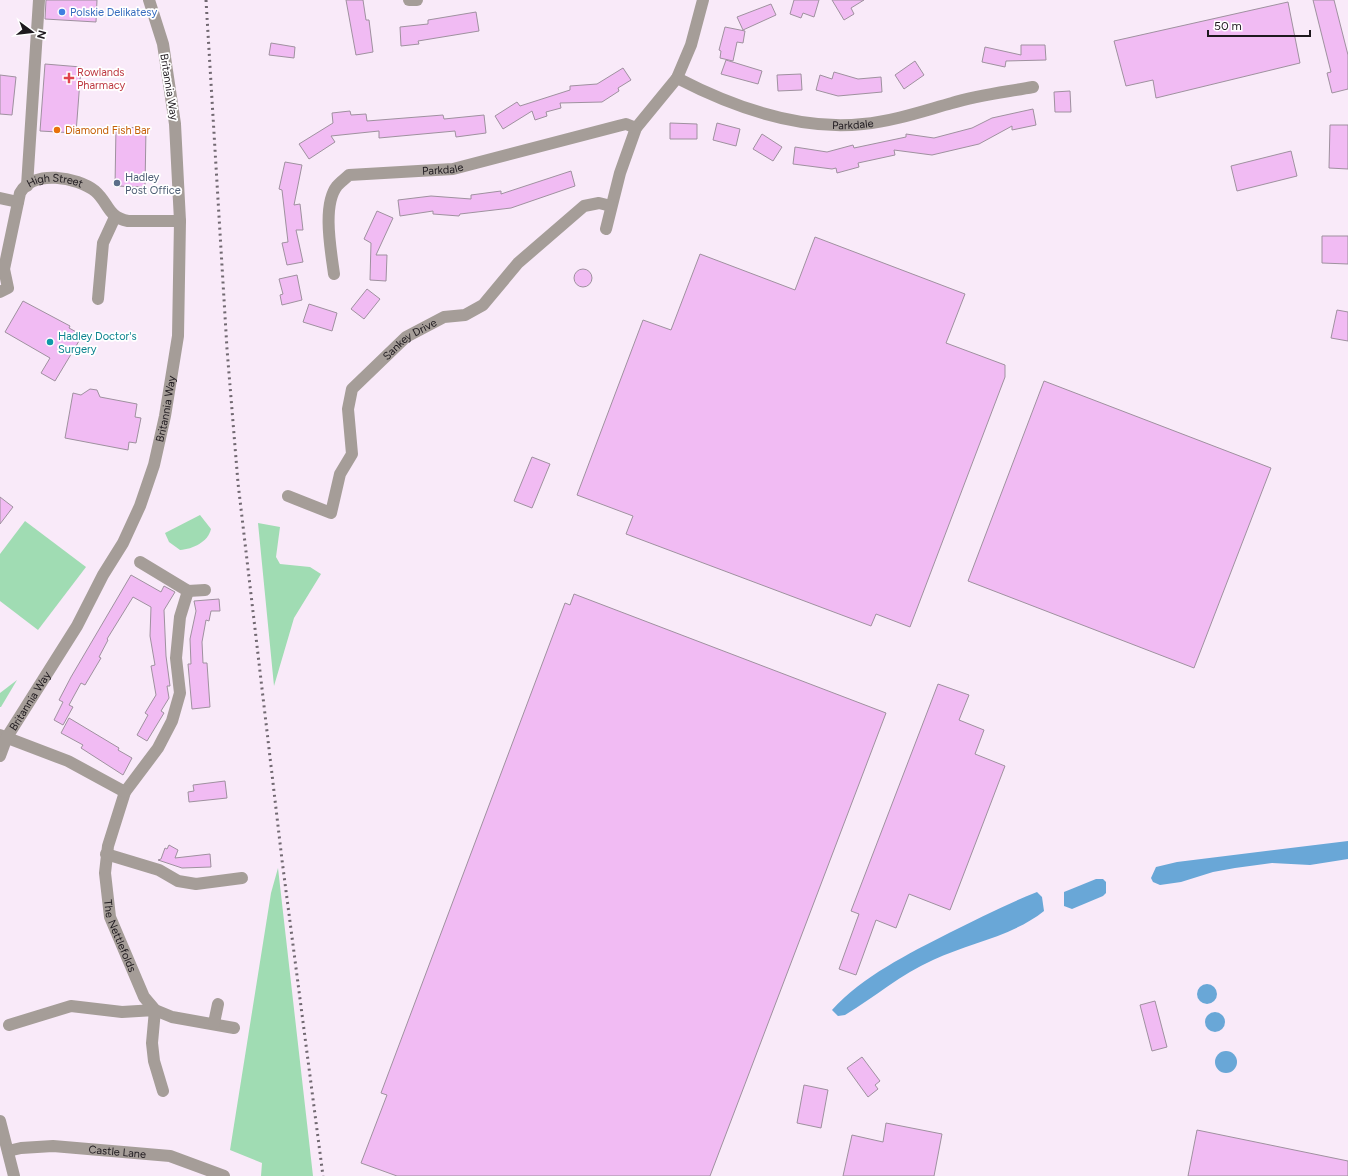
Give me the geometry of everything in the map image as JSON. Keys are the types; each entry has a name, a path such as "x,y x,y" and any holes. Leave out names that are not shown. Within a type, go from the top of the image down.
{"street":[{"path":"27,186 39,0"},
{"name":"Britannia Way","path":"0,756 3,736 76,626 103,575 123,543 140,506 154,465 165,416 178,336 180,221 175,124 163,44 148,0"},
{"path":"409,0 417,0"},
{"path":"606,229 620,173 636,128 677,78 691,45 703,0"},
{"name":"Parkdale","path":"677,78 700,90 744,108 816,125 862,124 889,120 967,99 1032,87"},
{"name":"Parkdale","path":"334,274 330,233 330,202 337,186 349,176 453,168 626,124 636,128"},
{"name":"High Street","path":"0,292 8,288 4,269 20,193 36,180 45,178 78,182 97,192 115,217"},
{"path":"0,198 18,202"},
{"name":"Sankey Drive","path":"288,496 331,513 340,474 352,454 348,410 352,389 406,337 444,316 465,315 483,305 518,262 584,206 598,203 611,206"},
{"path":"98,299 103,243 115,217 128,221 180,221"},
{"path":"140,562 188,591 205,590"},
{"name":"The Nettlefolds","path":"155,1010 144,996 110,917 105,873 106,854 125,792 158,748 172,721 180,693 176,658 180,617 188,591"},
{"path":"3,736 68,761 125,792"},
{"path":"106,854 159,870 178,881 196,884 242,878"},
{"path":"214,1023 218,1004"},
{"path":"9,1025 71,1006 122,1012 155,1010 172,1017 214,1023 234,1028"},
{"path":"155,1010 152,1043 154,1061 162,1091"},
{"path":"0,1121 14,1176"},
{"name":"Castle Lane","path":"8,1151 21,1148 53,1146 170,1156 224,1176"}],"green space":[{"path":"200,515 211,529 207,538 195,546 180,550 169,542 165,533"},
{"path":"25,521 86,567 38,630 0,601 0,554"},
{"path":"258,523 280,527 276,557 280,564 310,567 321,574 294,618 274,686"},
{"path":"17,680 1,707 0,707 0,693"},
{"path":"278,868 313,1176 261,1176 262,1163 230,1150 271,893"}],"water":[{"path":"1348,841 1348,859 1310,865 1272,863 1235,868 1213,872 1181,882 1160,885 1153,882 1151,878 1156,867 1177,862"},
{"path":"1096,879 1103,879 1106,882 1106,893 1103,896 1072,909 1064,906 1064,892"},
{"path":"1037,892 1042,897 1044,911 1032,920 1005,933 947,954 921,966 845,1015 838,1016 832,1010 844,998 872,976 902,958 981,917"},
{"path":"1207,984 1214,987 1217,994 1214,1001 1207,1004 1200,1001 1197,994 1200,987"},
{"path":"1211,1012 1219,1012 1225,1018 1225,1026 1219,1032 1211,1032 1205,1026 1205,1018"},
{"path":"1226,1051 1234,1054 1237,1062 1234,1070 1226,1073 1218,1070 1215,1062 1218,1054"}],"building":[{"path":"46,0 97,0 96,22 45,19"},
{"path":"346,0 363,0 366,20 369,20 373,52 356,55"},
{"path":"794,0 819,0 814,17 803,13 801,18 790,14"},
{"path":"832,0 864,0 851,8 854,14 844,20"},
{"path":"1313,0 1334,0 1348,55 1348,89 1332,93 1327,73 1331,72"},
{"path":"1288,2 1300,63 1156,98 1153,80 1126,86 1114,41"},
{"path":"771,4 776,15 743,30 737,17"},
{"path":"476,12 479,31 418,41 419,44 401,46 400,27 428,24 428,20"},
{"path":"725,27 745,31 743,43 737,42 733,61 720,58 721,51 719,50"},
{"path":"271,43 295,47 294,58 269,55"},
{"path":"1021,45 1045,45 1046,60 1006,61 1005,67 982,62 985,47 1021,55"},
{"path":"726,60 762,71 758,84 721,74"},
{"path":"915,61 924,75 904,89 895,75"},
{"path":"45,64 81,67 76,133 40,131"},
{"path":"623,68 631,80 618,88 619,91 602,102 560,103 561,108 546,112 547,116 535,120 532,111 503,129 495,116 517,102 520,106 570,90 570,86 597,84"},
{"path":"834,72 858,79 881,77 882,92 838,96 816,90 820,75 832,79"},
{"path":"801,74 802,90 778,91 777,75"},
{"path":"0,75 16,77 12,115 0,114"},
{"path":"1070,91 1071,112 1055,112 1054,92"},
{"path":"1033,109 1036,125 1012,130 1012,126 979,144 932,155 894,150 895,155 858,163 859,167 837,173 836,168 832,169 793,164 795,147 827,152 853,145 854,148 906,137 906,134 934,138 972,128 992,118"},
{"path":"350,111 351,115 366,114 367,121 443,115 444,119 484,115 486,133 456,137 455,131 379,138 379,131 331,136 335,142 309,159 299,144 333,123 332,113"},
{"path":"670,123 697,124 697,139 670,139"},
{"path":"717,123 740,129 736,146 713,140"},
{"path":"1330,125 1348,125 1348,169 1329,168"},
{"path":"116,127 146,128 145,187 115,186"},
{"path":"762,134 782,147 773,161 753,149"},
{"path":"1291,151 1297,176 1237,191 1231,166"},
{"path":"285,162 302,165 294,205 300,204 303,230 296,230 303,262 287,265 282,243 288,242 282,190 279,189"},
{"path":"571,171 575,186 511,208 460,214 459,216 433,214 433,211 400,216 398,200 431,196 471,199 471,195 501,191 501,194"},
{"path":"377,211 393,218 376,255 387,255 386,281 370,280 371,243 364,239"},
{"path":"1322,236 1348,236 1348,264 1322,263"},
{"path":"815,237 965,294 946,343 1005,365 1005,377 910,627 876,614 871,626 626,534 633,516 577,495 643,320 671,330 700,254 795,290"},
{"path":"583,269 589,272 592,278 589,284 583,287 577,284 574,278 577,272"},
{"path":"297,275 302,300 282,305 280,295 283,294 279,279"},
{"path":"367,289 380,299 364,319 351,309"},
{"name":"Hadley Doctor's Surgery","path":"23,301 70,326 69,328 80,334 77,340 79,341 55,381 41,373 50,358 5,332"},
{"path":"309,304 337,313 332,331 303,322"},
{"path":"1337,310 1348,312 1348,341 1331,338"},
{"path":"1044,381 1271,468 1194,668 968,581"},
{"path":"90,389 97,390 100,397 137,404 135,417 141,418 136,443 129,442 128,450 65,438 73,393 81,395"},
{"path":"532,457 550,464 532,508 514,501"},
{"path":"0,497 13,507 0,524"},
{"path":"131,575 161,592 164,586 175,592 164,610 166,656 170,686 167,686 169,698 161,711 164,713 147,741 137,735 148,715 145,713 156,695 151,666 155,665 150,636 151,607 133,597 107,639 108,640 99,657 101,658 85,685 81,683 69,705 73,707 63,725 54,720 63,702 59,700 71,677"},
{"path":"574,594 886,713 710,1176 397,1176 361,1163 387,1095 381,1093 565,603 570,605"},
{"path":"219,599 220,611 211,611 209,621 206,620 202,642 203,663 207,663 210,707 192,709 188,664 191,664 190,639 196,611 194,601"},
{"path":"938,684 969,695 959,720 984,730 975,754 1005,766 950,910 909,894 896,928 876,920 856,975 839,969 859,914 851,911"},
{"path":"69,718 119,748 118,750 132,758 123,775 81,748 83,745 61,733"},
{"path":"225,781 227,798 189,802 188,792 194,791 193,785"},
{"path":"169,845 178,850 175,858 210,854 211,867 182,868 158,860 161,859 165,848 167,849"},
{"path":"1155,1001 1167,1047 1152,1051 1140,1005"},
{"path":"862,1057 880,1081 875,1085 878,1089 868,1097 847,1068"},
{"path":"804,1085 828,1090 821,1128 797,1123"},
{"path":"886,1123 942,1134 934,1176 843,1176 852,1135 883,1142"},
{"path":"1197,1130 1348,1161 1348,1176 1188,1176"}],"railway":[{"path":"206,0 227,349 238,483 282,860 323,1176"}],"place":[{"name":"Polskie Delikatesy","path":"62,12"},
{"name":"Rowlands Pharmacy","path":"69,78"},
{"name":"Diamond Fish Bar","path":"57,130"},
{"name":"Hadley Post Office","path":"117,183"},
{"name":"Hadley Doctor's Surgery","path":"50,342"}]}
